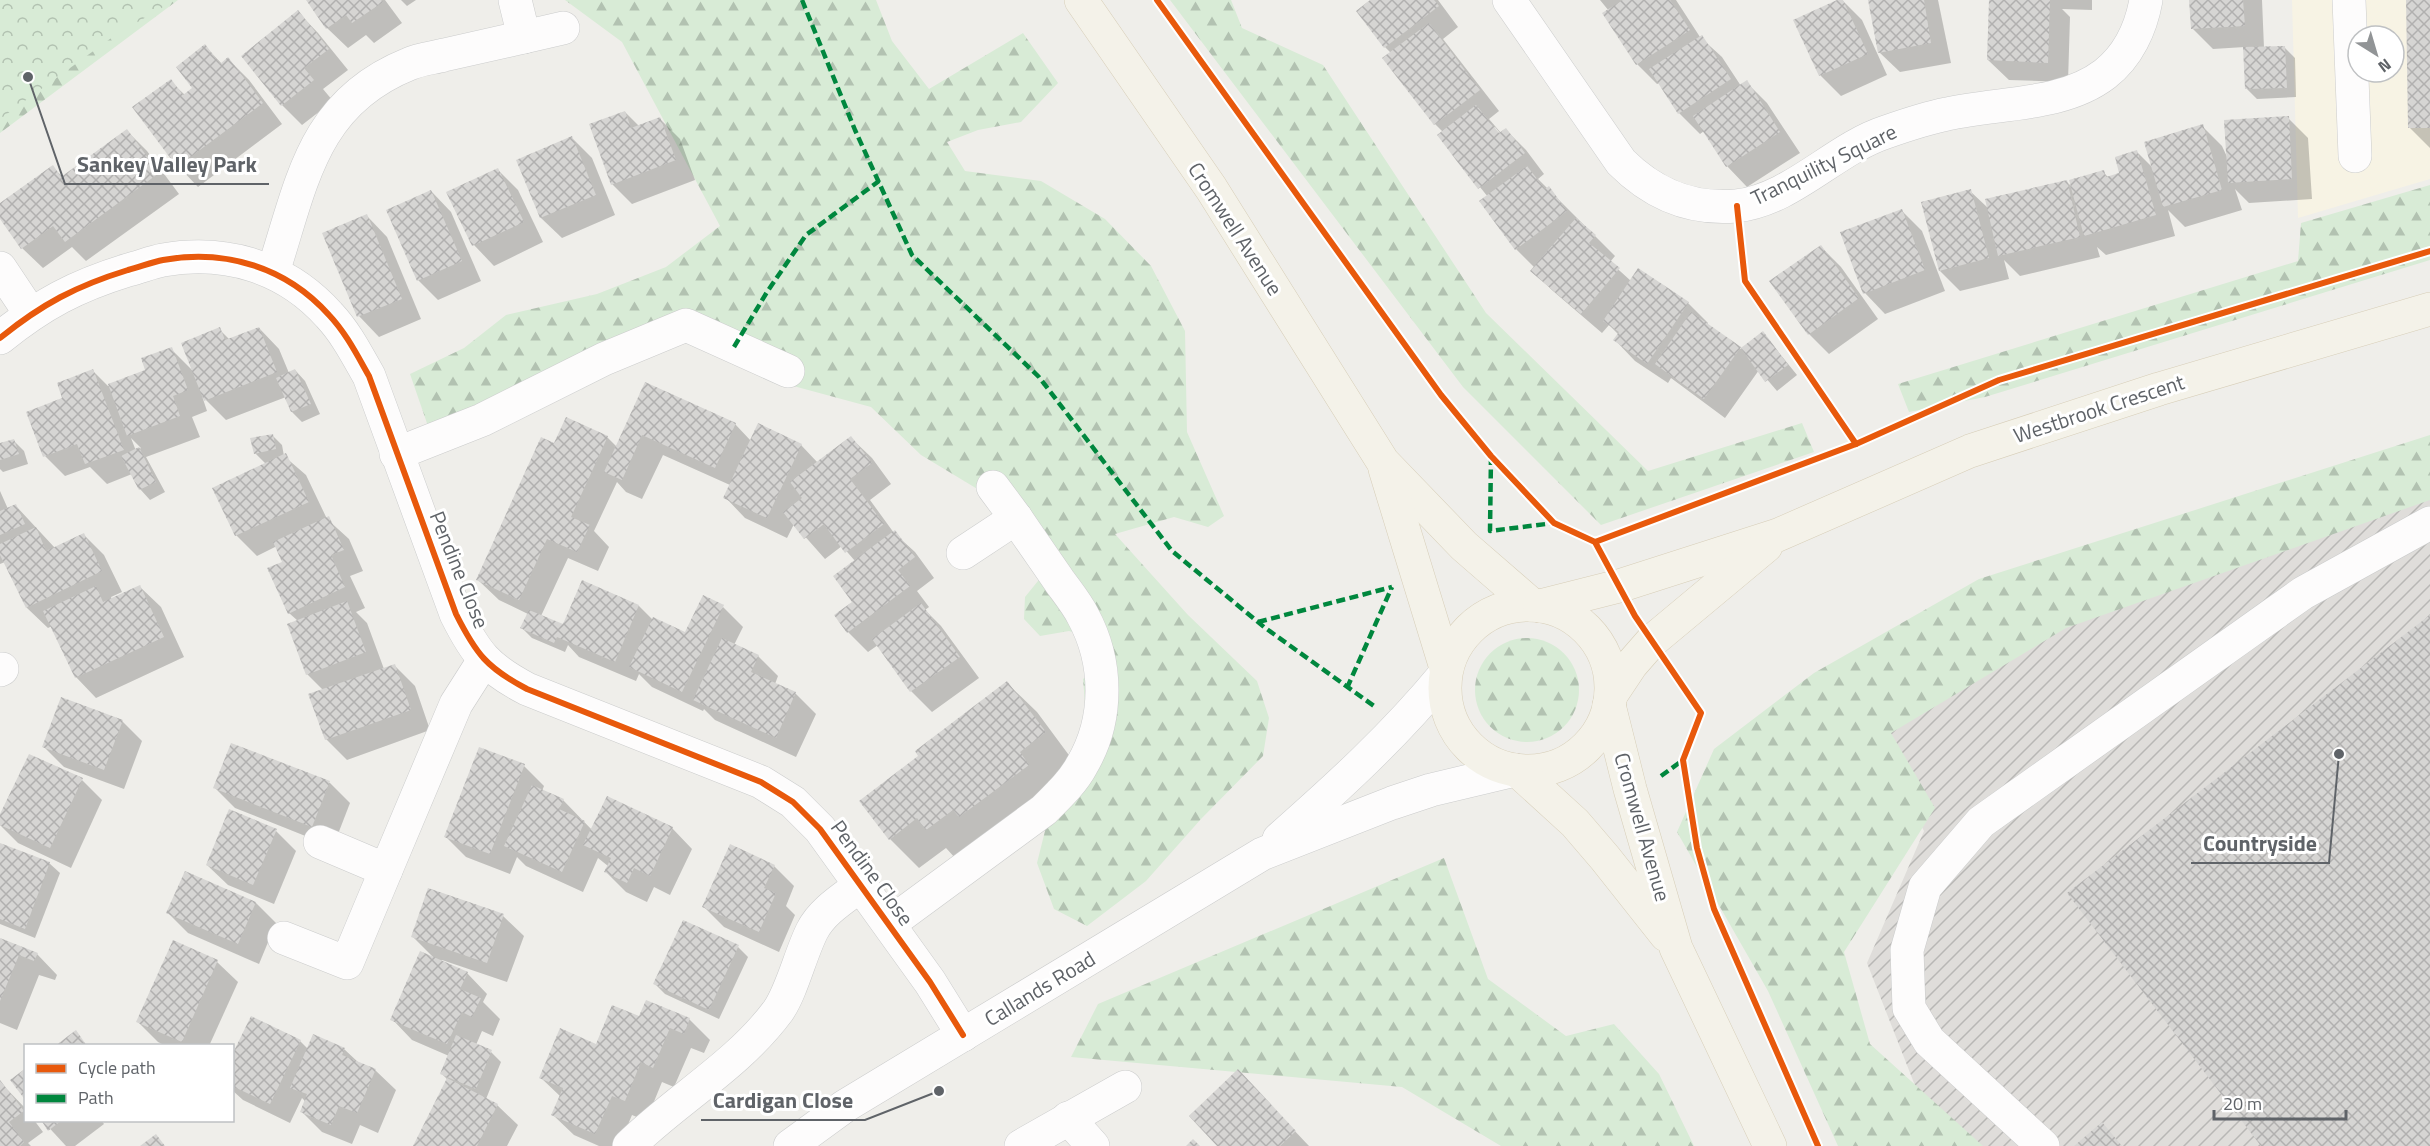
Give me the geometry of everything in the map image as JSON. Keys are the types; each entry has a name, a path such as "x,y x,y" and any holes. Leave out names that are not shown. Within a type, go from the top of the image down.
{"main road":[{"name":"Cromwell Avenue","path":"1081,0 1211,188 1383,462 1464,546 1536,605"},
{"name":"Westbrook Crescent","path":"1536,605 1619,586 1779,536 1970,451 2159,389 2430,309"},
{"name":"Cromwell Avenue","path":"1383,462 1446,671"},
{"name":"Westbrook Crescent","path":"1610,700 1631,665 1652,641 1779,536"},
{"path":"1536,605 1564,613 1590,634 1600,647 1609,670 1610,700 1601,728 1586,748 1566,762 1543,770 1517,771 1489,763 1468,747 1453,726 1444,700 1446,671 1458,642 1478,621 1504,609 1536,605"},
{"name":"Cromwell Avenue","path":"1610,700 1630,789 1676,948 1770,1146"},
{"name":"Cromwell Avenue","path":"1517,771 1575,823 1676,948"}],"street":[{"path":"515,0 524,37"},
{"name":"Tranquility Square","path":"1509,0 1621,162 1657,192 1683,202 1711,206 1737,206 1766,198 1839,155 1883,133 1948,113 2016,105 2076,90 2105,74 2127,50 2142,23 2146,0"},
{"path":"2349,0 2355,156"},
{"path":"273,272 310,159 330,123 351,99 379,79 410,63 562,28"},
{"name":"Pendine Close","path":"0,338 30,313 63,294 163,260 203,256 245,261 273,272 300,289 328,314 350,341 369,376 456,614 469,639 484,660 502,675 527,689 761,782 793,802 820,829 861,885 963,1035"},
{"path":"0,268 30,313"},
{"path":"396,454 482,420 604,359 686,325 788,371"},
{"name":"Pendine Close","path":"889,924 1044,810 1066,788 1082,765 1095,737 1102,709 1102,678 1097,647 1083,615 993,487"},
{"path":"963,553 1016,518"},
{"path":"2043,1146 1929,1041 1909,1008 1907,950 1925,887 1981,822 2303,593 2430,522"},
{"name":"Pendine Close","path":"284,938 347,963 456,704 484,660"},
{"name":"Callands Road","path":"1262,854 1371,757 1419,705 1446,671"},
{"name":"Callands Road","path":"790,1146 845,1106 1262,854 1431,790 1517,771"},
{"path":"321,842 386,870"},
{"name":"Pendine Close","path":"629,1146 651,1124 750,1044 779,1009 813,929 825,914 861,885"},
{"path":"1021,1146 1125,1087"},
{"path":"1068,1118 1093,1146"}],"shaded area":[{"path":"2292,0 2430,0 2430,179 2298,218"},
{"path":"2430,494 2430,1146 1966,1146 1923,1106 1867,963 1924,831 1867,723 2050,608"}],"green space":[{"path":"0,0 178,0 0,133"},
{"path":"0,0 175,0 114,36 0,119"},
{"path":"565,0 876,0 892,41 929,89 1023,33 1058,83 1021,122 978,130 947,142 965,171 1041,181 1105,219 1151,266 1185,331 1187,432 1224,516 1208,527 1174,517 1115,534 1188,615 1257,681 1269,718 1263,756 1201,819 1146,881 1087,926 1054,909 1037,863 1049,815 1087,727 1083,679 1113,657 1105,642 1069,631 1040,636 1024,619 1025,597 1042,576 984,493 921,455 871,407 760,377 756,338 698,319 429,429 410,374 464,348 506,315 597,294 666,267 720,226 622,42"},
{"path":"1170,0 1231,0 1242,28 1323,65 1486,313 1648,471 1802,423 1814,452 1601,525 1463,387"},
{"path":"2430,185 2430,260 1985,397 1909,412 1898,384 2298,261 2301,223"},
{"path":"2430,435 2430,500 2066,628 1891,733 1935,808 1844,952 1870,1044 1983,1146 1838,1146 1768,991 1677,832 1714,749 1814,673 1979,579"},
{"path":"1527,638 1547,642 1564,653 1575,670 1579,690 1575,710 1564,727 1547,738 1527,742 1507,738 1490,727 1479,710 1475,690 1479,670 1490,653 1507,642"},
{"path":"1444,858 1488,979 1566,1036 1614,1024 1659,1074 1694,1146 1501,1146 1402,1087 1071,1057 1098,1004"}],"building":[{"path":"306,0 381,0 383,2 352,23 346,15 326,29"},
{"path":"1370,0 1434,0 1439,6 1384,48 1356,11"},
{"path":"1623,0 1670,0 1690,30 1636,65 1602,13"},
{"path":"1837,0 1843,0 1868,54 1819,76 1793,20"},
{"path":"1868,0 1924,0 1931,43 1878,53"},
{"path":"1989,0 2050,0 2048,63 1987,60"},
{"path":"2189,0 2243,0 2245,26 2191,29"},
{"path":"2406,0 2430,0 2430,128 2408,128"},
{"path":"298,10 329,49 304,68 314,80 281,106 241,56"},
{"path":"1429,23 1480,90 1434,125 1382,58"},
{"path":"1702,35 1731,79 1678,114 1649,69"},
{"path":"205,44 220,64 228,57 263,103 177,167 132,107 171,79 183,95 192,88 176,67"},
{"path":"2285,46 2287,88 2245,89 2243,47"},
{"path":"1747,80 1780,132 1726,167 1693,116"},
{"path":"1476,105 1499,133 1506,128 1525,153 1478,189 1437,135"},
{"path":"625,111 631,128 660,117 676,160 611,185 589,124"},
{"path":"2289,116 2292,179 2228,183 2224,120"},
{"path":"2203,124 2222,190 2163,207 2144,142"},
{"path":"127,129 159,173 65,242 53,226 21,249 0,219 0,203 53,165 61,177"},
{"path":"572,136 596,195 540,218 516,160"},
{"path":"2137,150 2156,215 2084,236 2069,180 2104,170 2106,177 2119,173 2115,157"},
{"path":"1527,166 1545,189 1549,186 1567,211 1515,250 1479,201"},
{"path":"498,168 524,222 472,246 446,192"},
{"path":"2067,180 2080,237 1998,256 1985,199"},
{"path":"1971,189 1989,258 1939,271 1921,202"},
{"path":"431,190 462,261 417,281 386,210"},
{"path":"1902,209 1925,270 1863,294 1840,232"},
{"path":"367,214 402,299 357,317 322,233"},
{"path":"1576,218 1596,235 1589,243 1620,268 1581,314 1530,271"},
{"path":"1821,245 1859,298 1808,335 1769,281"},
{"path":"1638,268 1689,302 1647,364 1613,340 1619,332 1603,321"},
{"path":"1691,312 1741,347 1704,399 1655,364"},
{"path":"220,327 225,340 259,327 277,372 204,401 181,343"},
{"path":"1763,331 1788,365 1765,382 1741,348"},
{"path":"172,347 188,390 173,396 180,416 127,436 108,384 145,370 141,358"},
{"path":"93,369 124,450 85,464 77,444 43,457 26,412 62,398 57,383"},
{"path":"295,369 311,404 291,412 276,378"},
{"path":"645,382 736,423 715,468 642,435 622,480 604,472"},
{"path":"566,417 608,436 571,517 590,525 577,552 547,539 519,600 476,580 541,437 554,443"},
{"path":"758,423 802,444 767,518 723,498"},
{"path":"273,434 276,449 254,454 250,438"},
{"path":"851,436 872,463 850,479 884,524 845,553 824,524 804,539 783,512 802,498 790,482"},
{"path":"14,439 19,454 0,460 0,443"},
{"path":"139,447 156,482 139,490 121,456"},
{"path":"286,453 309,502 235,536 212,488"},
{"path":"16,504 25,524 0,535 0,511"},
{"path":"329,516 344,550 331,555 345,587 288,614 267,568 282,562 273,542"},
{"path":"36,527 46,551 84,533 102,571 26,608 0,555 0,544"},
{"path":"895,530 915,557 898,570 910,586 847,633 834,615 852,602 833,576"},
{"path":"582,580 639,605 615,662 557,637 554,643 520,628 529,610 563,624"},
{"path":"140,585 164,637 75,678 43,611 96,586 103,602"},
{"path":"703,595 724,605 682,692 629,667 653,617 685,632"},
{"path":"347,601 366,652 306,675 287,624"},
{"path":"921,603 960,657 910,692 872,639"},
{"path":"2430,615 2430,1146 2261,1146 2067,893"},
{"path":"722,638 759,655 751,672 796,692 776,738 693,700"},
{"path":"395,664 411,710 325,740 308,694"},
{"path":"1007,681 1046,732 1020,752 1029,765 959,817 953,810 926,830 917,818 889,840 859,801 918,756 915,751"},
{"path":"61,697 123,720 104,770 42,747"},
{"path":"231,743 330,781 312,827 213,788"},
{"path":"479,747 525,764 490,854 444,837"},
{"path":"29,754 83,778 50,848 0,825 0,814"},
{"path":"532,785 564,799 559,809 585,821 562,872 504,846"},
{"path":"607,796 673,827 650,876 634,868 627,883 604,872 611,858 583,845"},
{"path":"229,809 277,829 253,885 206,865"},
{"path":"0,843 50,862 25,929 0,919"},
{"path":"730,844 775,865 764,888 776,893 759,932 702,907"},
{"path":"185,871 256,902 238,944 166,913"},
{"path":"428,888 504,914 487,963 411,937"},
{"path":"683,920 739,945 709,1010 653,984"},
{"path":"0,938 38,953 34,961 19,955 0,1001"},
{"path":"173,940 218,960 182,1042 136,1022"},
{"path":"420,951 468,972 460,989 481,998 472,1017 462,1012 447,1044 390,1020"},
{"path":"646,1000 690,1018 684,1034 670,1028 653,1068 641,1062 625,1101 612,1096 595,1134 551,1115 563,1088 539,1078 560,1028 596,1044 612,1005 639,1016"},
{"path":"251,1016 301,1040 270,1104 234,1087 234,1051"},
{"path":"76,1030 86,1044 58,1044"},
{"path":"313,1034 345,1048 342,1055 376,1069 357,1113 339,1106 331,1125 300,1112 307,1094 290,1088"},
{"path":"456,1035 492,1050 476,1089 440,1074"},
{"path":"1238,1069 1296,1131 1280,1146 1217,1146 1189,1116"},
{"path":"24,1070 24,1098 10,1080"},
{"path":"447,1078 498,1104 477,1146 413,1146"},
{"path":"0,1080 24,1111 9,1122 24,1142 20,1146 0,1146"},
{"path":"42,1122 59,1122 48,1131"},
{"path":"2102,1122 2122,1146 2074,1146"},
{"path":"156,1134 165,1146 140,1146"},
{"path":"1193,1139 1200,1146 1186,1146"}],"marked path":[{"path":"802,0 855,130 912,255 1039,377 1172,551 1264,627 1374,706"},
{"path":"734,347 767,292 806,235 879,181"},
{"path":"1491,456 1490,531 1554,523"},
{"path":"1258,622 1392,587"},
{"path":"1347,688 1392,587"},
{"path":"1661,776 1683,760"}],"cycle path":[{"path":"1157,0 1441,395 1491,456 1554,523 1595,542 1635,616 1701,713 1683,760 1697,848 1714,909 1818,1146"},
{"path":"1737,206 1745,281 1856,444"},
{"path":"1595,542 1856,444 1999,380 2430,251"},
{"path":"0,338 30,315 76,290 109,276 150,263 186,257 209,257 253,265 294,285 312,298 335,322 351,344 369,376 456,614 470,640 484,659 502,674 527,689 761,782 793,802 820,829 930,982 963,1035"}],"place":[{"name":"Sankey Valley Park","path":"28,77"},
{"name":"Countryside","path":"2339,754"},
{"name":"Cardigan Close","path":"939,1091"}]}
